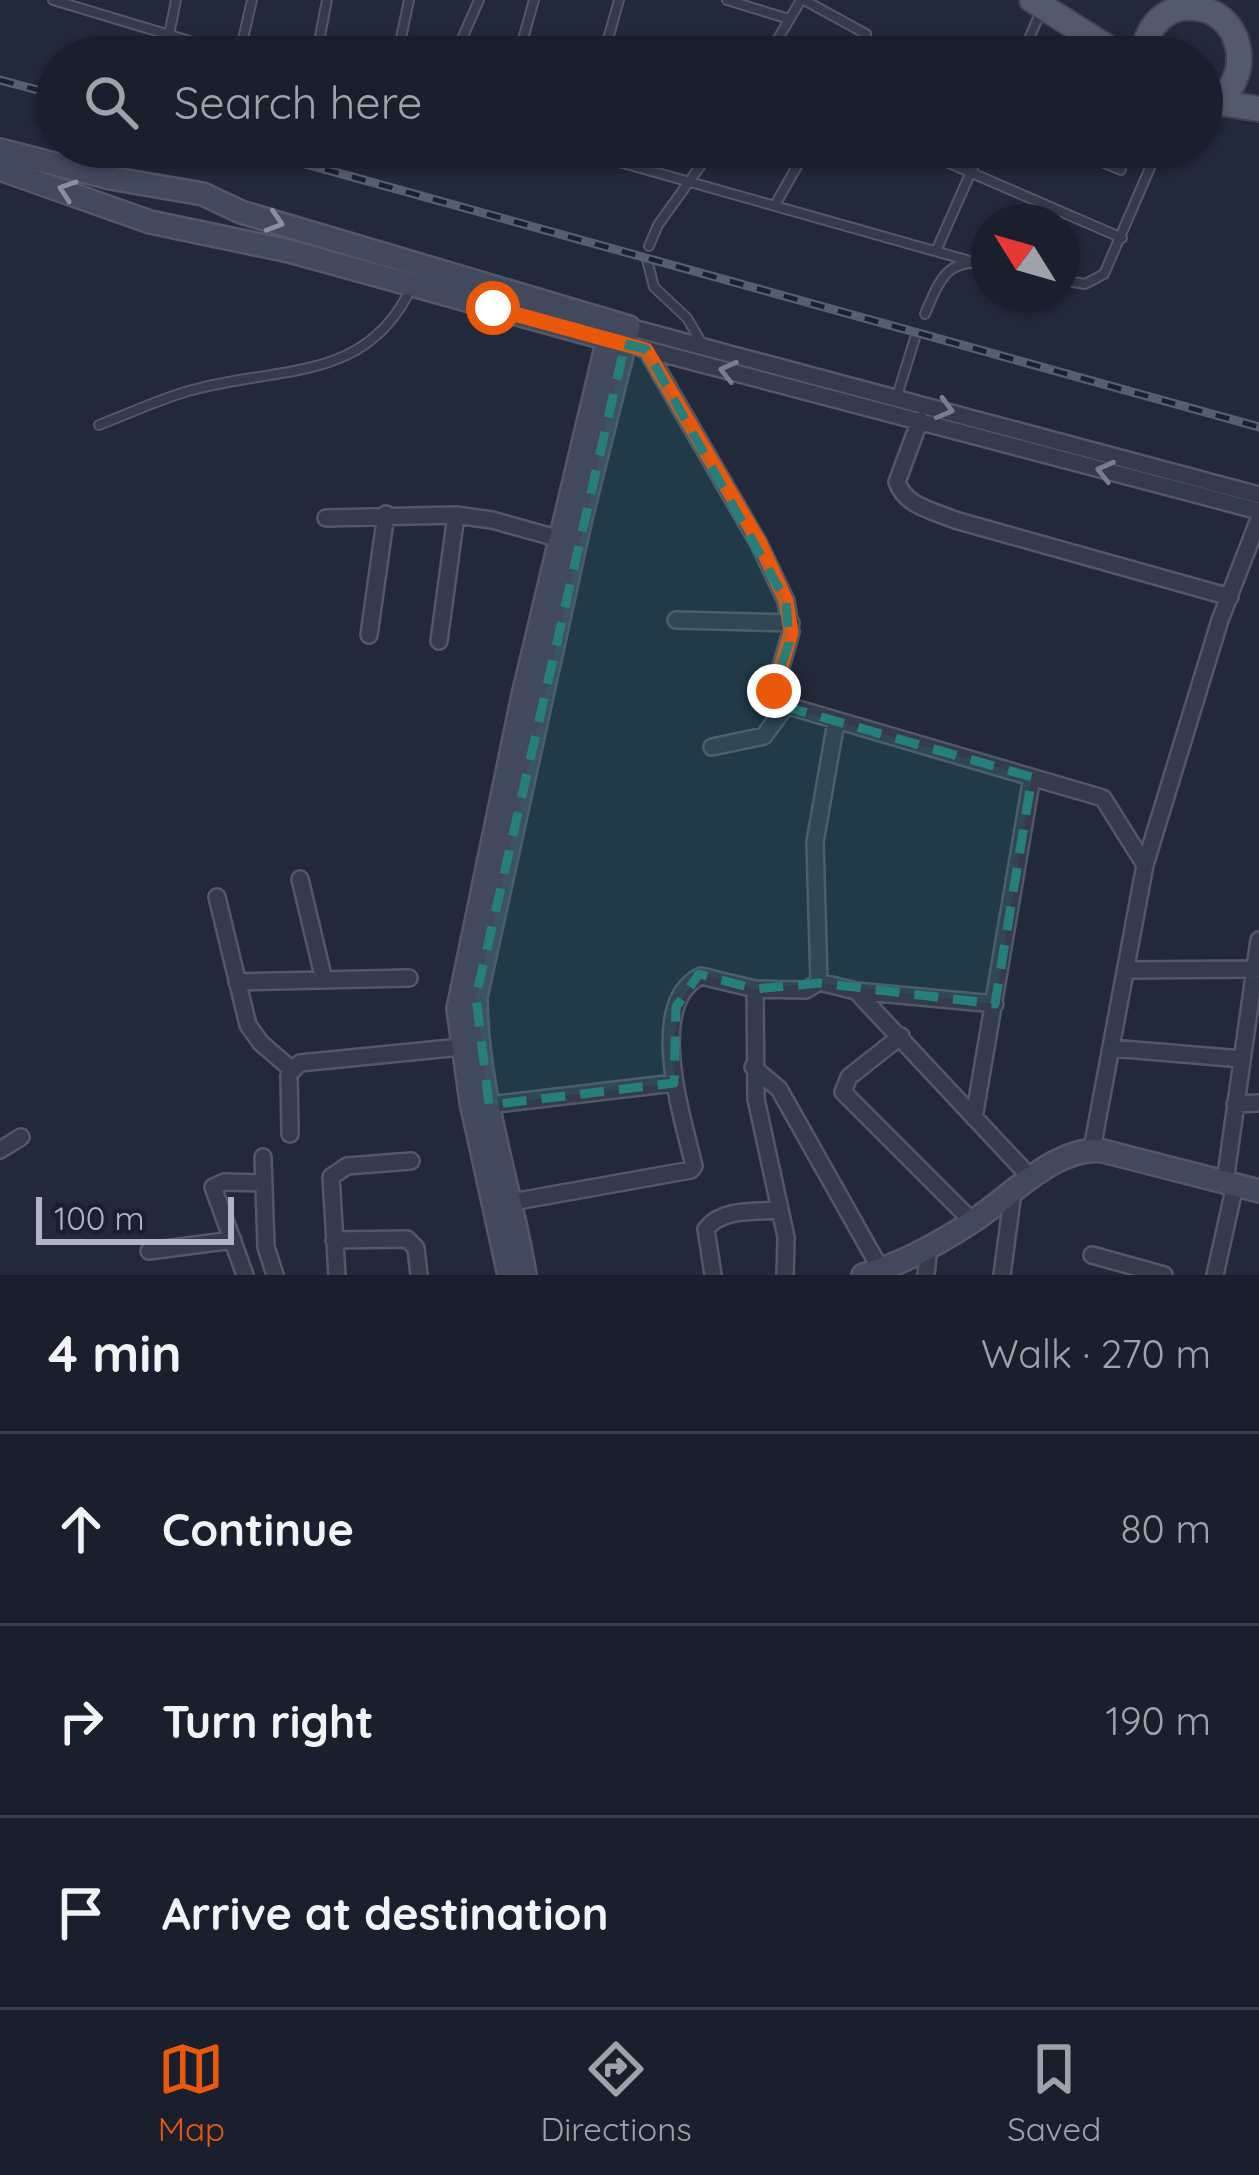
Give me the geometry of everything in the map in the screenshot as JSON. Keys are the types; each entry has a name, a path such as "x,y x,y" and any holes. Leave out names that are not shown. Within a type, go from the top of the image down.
{"main road":[{"path":"1140,0 1173,10"},
{"path":"1038,3 1091,36"},
{"path":"1148,36 1159,17 1209,3 1232,20 1253,47 1244,78 1223,96"},
{"path":"1223,107 1259,109"},
{"path":"0,150 36,159"},
{"path":"75,168 203,194 624,336"},
{"path":"0,169 150,222 208,232 624,336"},
{"path":"123,212 133,182"},
{"path":"208,232 222,203"},
{"path":"509,1275 461,1047 458,1009 560,538 624,336"},
{"path":"525,1275 489,1105 476,1030 476,998 624,336"},
{"path":"872,1272 973,1222 1058,1160 1092,1150 1259,1191"}],"street":[{"path":"624,336 702,345 1259,495"},
{"path":"624,336 1259,515 1145,865 1092,1150"},
{"path":"624,336 760,544 786,601 791,623 774,691 778,703 1103,798 1145,865"},
{"path":"920,420 898,482 904,497 912,502 956,520 1230,597"},
{"path":"369,635 386,514"},
{"path":"326,518 456,515 560,538"},
{"path":"439,640 456,515"},
{"path":"676,620 791,623"},
{"path":"712,747 764,736 785,707"},
{"path":"818,982 815,842 836,722"},
{"path":"974,1118 1032,777"},
{"path":"301,879 324,980"},
{"path":"217,897 252,1033 291,1070 290,1134"},
{"path":"1215,1275 1230,1184 1235,1104 1248,1056 1259,940"},
{"path":"1126,970 1256,969"},
{"path":"512,1202 692,1170 671,1050 676,1007 686,986 701,976 755,989 806,990 818,982 856,991 995,1004"},
{"path":"237,982 409,978"},
{"path":"755,989 756,1099 786,1237 785,1275"},
{"path":"856,991 974,1118 1023,1186 1002,1275"},
{"path":"901,1036 849,1077 843,1092 973,1222"},
{"path":"291,1070 306,1061 461,1047"},
{"path":"1111,1048 1248,1056"},
{"path":"753,1066 779,1089 872,1272"},
{"path":"489,1105 674,1083"},
{"path":"1235,1104 1259,1102"},
{"path":"0,1150 21,1137"},
{"path":"263,1157 266,1247 275,1275"},
{"path":"337,1275 329,1183 334,1173 347,1166 411,1161"},
{"path":"245,1275 212,1187 224,1181 264,1183"},
{"path":"713,1275 709,1223 726,1215 780,1210"},
{"path":"334,1240 407,1239 416,1248 419,1275"},
{"path":"149,1250 233,1240"},
{"path":"926,1275 929,1246"},
{"path":"1093,1255 1140,1272 1164,1275"}],"lane":[{"path":"53,0 172,36"},
{"path":"169,35 176,0"},
{"path":"245,36 252,0"},
{"path":"320,36 327,0"},
{"path":"401,36 409,0"},
{"path":"463,36 479,0"},
{"path":"524,36 534,0"},
{"path":"609,36 619,0"},
{"path":"727,0 789,20"},
{"path":"779,36 802,0 865,36"},
{"path":"1028,36 1038,3"},
{"path":"640,168 970,261"},
{"path":"649,245 699,168"},
{"path":"775,205 796,168"},
{"path":"957,168 1122,238"},
{"path":"936,251 973,168"},
{"path":"1116,168 1121,170"},
{"path":"1079,283 1096,281 1114,257 1150,168"},
{"path":"646,260 657,292 688,318 702,345"},
{"path":"925,314 940,281 950,270 970,261"},
{"path":"99,425 188,391 300,370 364,347 389,327 412,285"},
{"path":"897,396 915,338"}],"highlighted area":[{"path":"625,344 646,349 786,601 789,643 769,702 1032,777 995,1004 820,983 755,989 699,974 676,1007 674,1083 489,1105 476,997"}],"railway":[{"path":"0,80 36,89"},
{"path":"320,168 1259,427"}],"route":[{"path":"493,308 646,350 760,544 786,601 791,632 774,691"}]}
